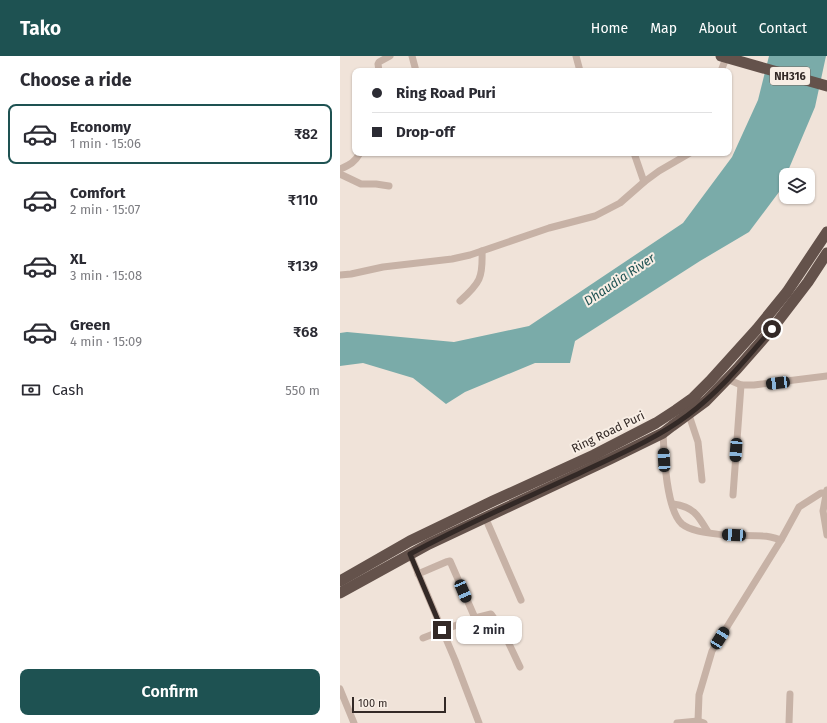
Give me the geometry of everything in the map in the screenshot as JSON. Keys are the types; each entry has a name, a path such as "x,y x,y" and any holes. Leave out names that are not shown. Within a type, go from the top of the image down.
{"highway":[{"name":"NH316","path":"723,57 827,86"},
{"name":"Ring Road Puri","path":"340,580 410,541 594,455 656,422 693,398 757,329 787,292 827,232"},
{"name":"Ring Road Puri","path":"340,593 410,554 663,433 689,415 706,401 772,329 808,282 827,253"}],"street":[{"path":"379,68 379,62 390,56"},
{"path":"412,56 415,68"},
{"path":"576,56 579,68"},
{"path":"722,68 723,57"},
{"path":"340,169 351,164 358,156"},
{"path":"635,156 644,182"},
{"path":"340,275 351,274 383,266 452,258 482,251 549,228 595,216 620,203 659,171 685,156"},
{"path":"340,174 361,184 389,186"},
{"path":"460,301 474,288 480,278 483,268 482,251"},
{"path":"726,379 741,385 761,385 827,376"},
{"path":"733,495 741,385"},
{"path":"689,415 698,442 702,480"},
{"path":"663,433 665,474 676,516 683,524 688,528 699,531 724,535 765,536 781,540"},
{"path":"677,723 701,722 699,695 712,651 781,540 799,507 820,493 827,492 823,511 827,535"},
{"path":"672,504 692,510 698,515 708,532"},
{"path":"485,517 521,600"},
{"path":"410,554 479,723"},
{"path":"418,574 450,561 475,618"},
{"path":"423,638 475,618 491,614 503,630 520,667"},
{"path":"340,689 354,723"},
{"path":"789,723 790,694"}],"water":[{"name":"Dhaudia River","path":"769,56 826,56 815,107 789,168 779,168 779,192 749,232 700,261 575,341 570,363 535,363 465,392 446,404 413,378 363,363 340,366 340,333 347,332 454,342 529,326 683,223 732,157 758,100"}],"route":[{"path":"442,630 410,554 482,518 663,433 706,401 737,369 772,329"}]}
